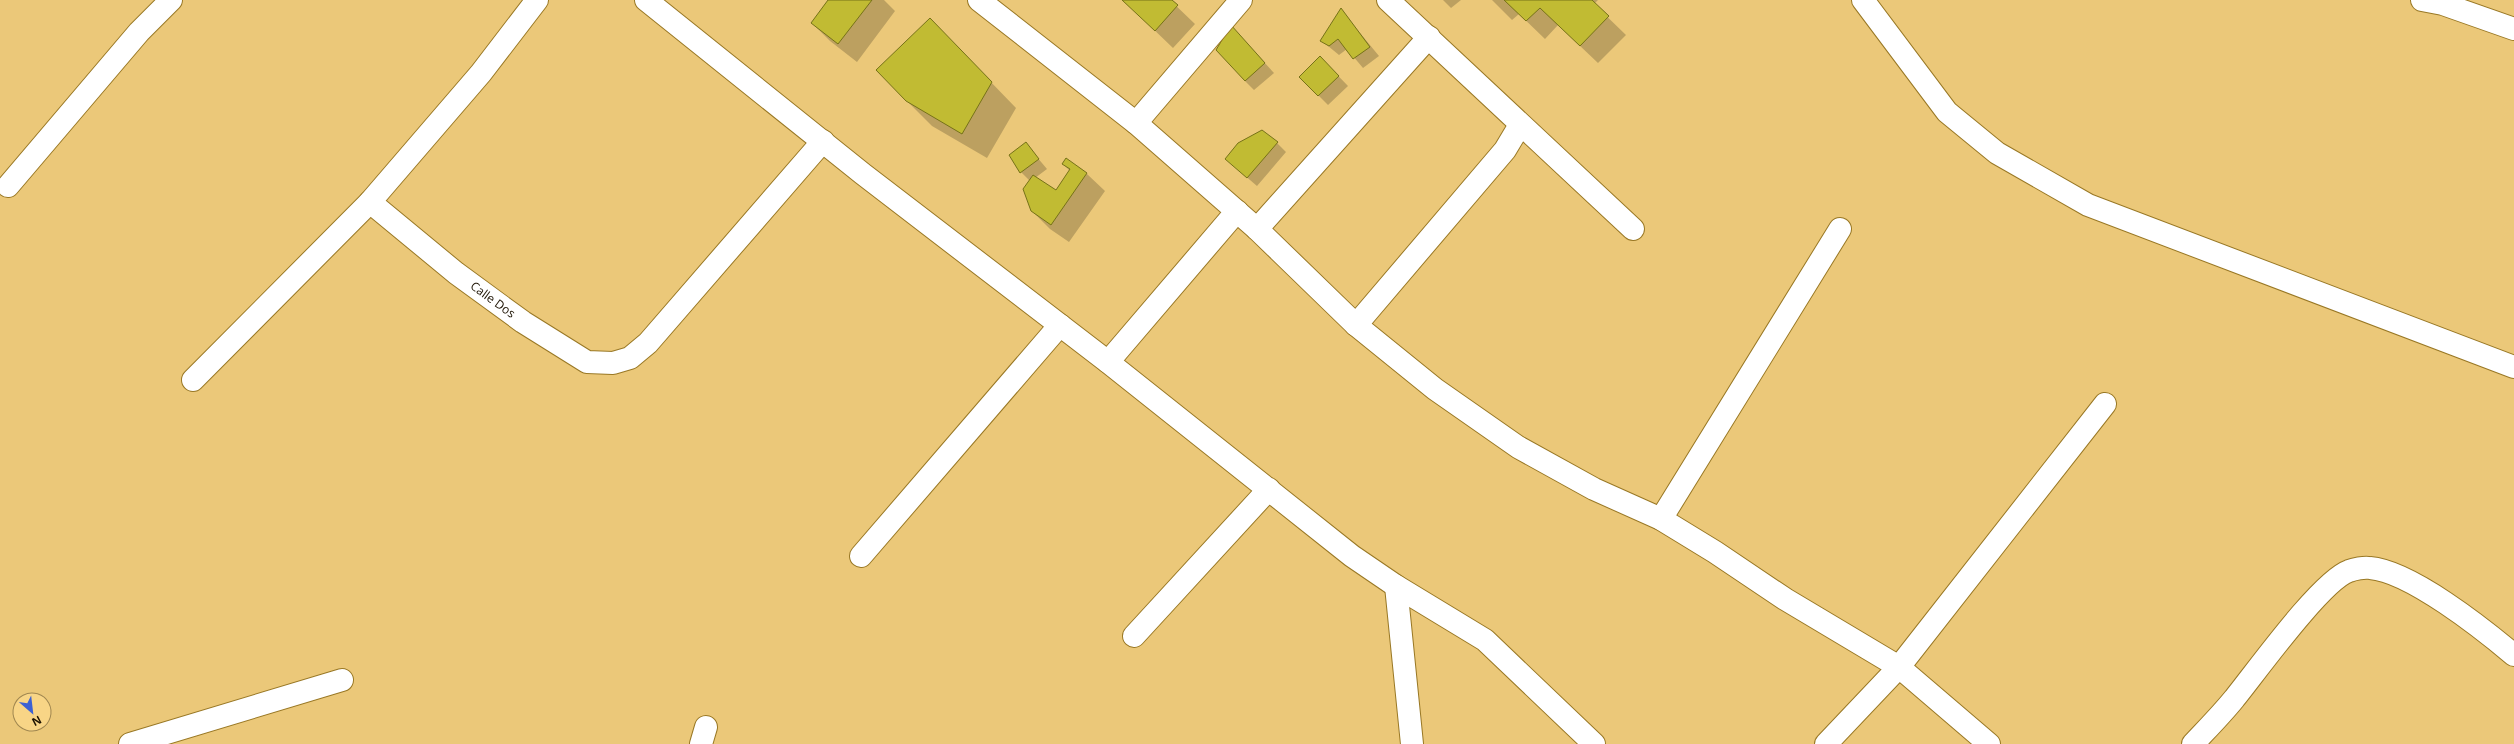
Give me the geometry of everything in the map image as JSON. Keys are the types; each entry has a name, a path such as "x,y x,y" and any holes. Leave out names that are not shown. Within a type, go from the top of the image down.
{"street":[{"path":"8,186 139,32 171,0"},
{"path":"193,380 370,202 481,73 537,0"},
{"path":"646,0 823,141 1108,362 1352,556 1396,586 1486,640 1594,744"},
{"path":"979,0 1136,122 1257,229 1356,325 1435,389 1518,447 1594,489 1661,519 1716,552 1785,599 1899,667 1989,744"},
{"path":"1136,122 1241,0"},
{"path":"1388,0 1633,229"},
{"path":"1863,0 1947,112 1997,153 2088,205 2514,367"},
{"path":"2422,0 2443,4 2514,29"},
{"path":"1257,229 1429,37"},
{"path":"1356,325 1505,150 1520,125"},
{"name":"Calle Dos","path":"370,202 462,277 523,322 587,362 613,363 630,358 648,343 823,141"},
{"path":"1108,362 1237,211"},
{"path":"1661,519 1840,229"},
{"path":"860,556 1060,325"},
{"path":"1826,744 1899,667 2105,404"},
{"path":"1134,636 1269,489"},
{"path":"2193,744 2233,701 2306,609 2330,585 2348,571 2369,568 2391,572 2452,608 2514,655"},
{"path":"1396,586 1412,744"},
{"path":"130,744 342,680"}],"building":[{"path":"828,0 872,0 838,44 811,23"},
{"path":"1122,0 1172,0 1178,5 1155,31"},
{"path":"1504,0 1592,0 1609,16 1580,46 1540,8 1526,21"},
{"path":"1341,8 1370,47 1353,59 1338,39 1329,46 1320,41"},
{"path":"930,18 992,82 962,134 906,101 876,70"},
{"path":"1231,25 1265,63 1245,81 1216,50"},
{"path":"1320,56 1339,76 1318,96 1299,77"},
{"path":"1262,130 1278,142 1247,178 1225,159 1238,143"},
{"path":"1026,142 1039,159 1020,173 1009,155"},
{"path":"1066,158 1087,173 1051,225 1031,211 1023,189 1033,175 1056,190 1070,169 1062,164"}]}
